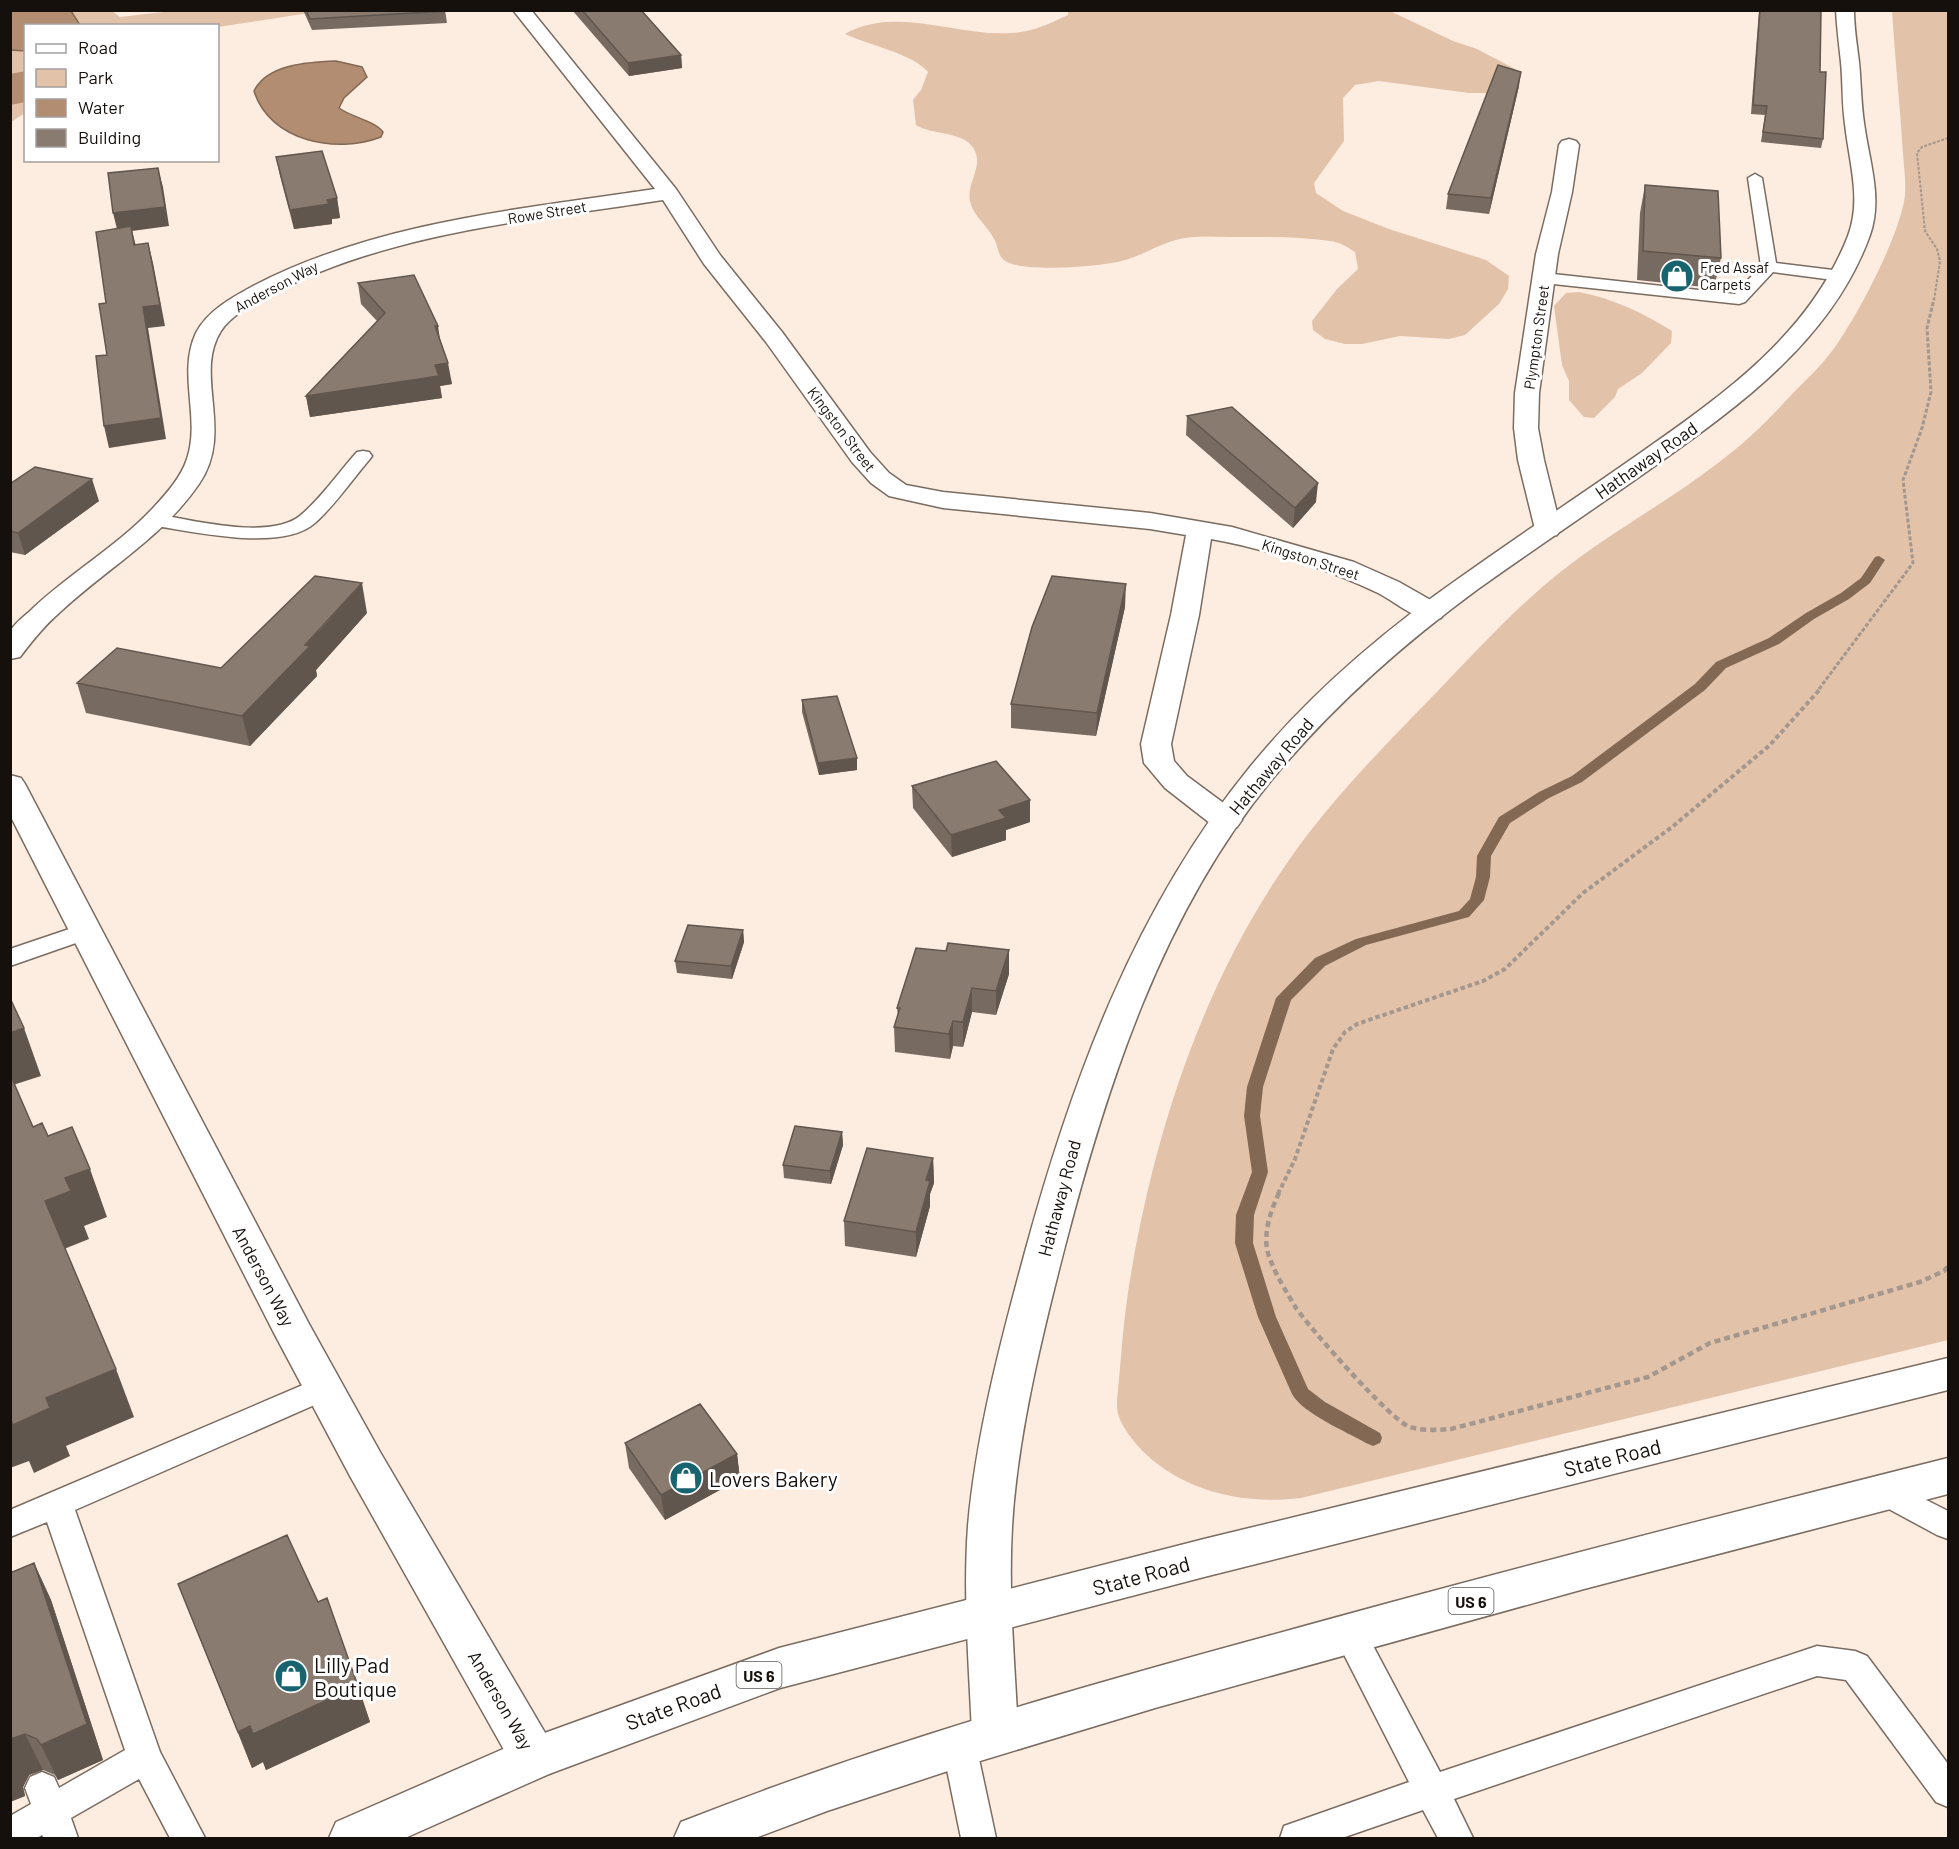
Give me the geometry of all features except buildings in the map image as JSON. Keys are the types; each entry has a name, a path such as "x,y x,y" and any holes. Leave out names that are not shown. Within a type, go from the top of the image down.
{"street":[{"name":"Kingston Street","path":"521,10 669,193 712,259 774,337 861,457 888,484 912,495 966,503 1200,528 1263,543 1344,568 1389,588 1431,612"},
{"name":"Hathaway Road","path":"977,1739 990,1614 990,1526 1004,1430 1019,1354 1076,1136 1120,1014 1143,961 1169,911 1226,820 1283,747 1352,677 1431,612 1706,418 1764,372 1799,335 1841,276 1862,231 1867,208 1866,182 1856,130 1845,10"},
{"name":"Plympton Street","path":"1548,529 1531,460 1526,428 1527,393 1544,278 1562,192 1569,145"},
{"name":"Rowe Street","path":"426,233 669,193"},
{"name":"Anderson Way","path":"10,651 48,609 156,520 183,490 201,458 203,441 201,364 208,333 215,323 245,300 312,265 370,246 426,233"},
{"path":"1200,528 1185,615 1156,744 1159,763 1176,782 1226,820"},
{"name":"Anderson Way","path":"10,784 226,1204 324,1388 534,1758"},
{"name":"State Road","path":"353,1839 534,1758 779,1668 1204,1558 1948,1374"},
{"name":"US 6","path":"698,1839 853,1779 977,1739 1349,1633 1948,1476"}],"lane":[{"path":"1755,178 1768,267"},
{"path":"1768,267 1841,276"},
{"path":"1544,278 1739,299 1768,267"},
{"path":"156,520 256,533 276,532 298,526 307,520 363,456"},
{"path":"10,958 87,931"},
{"path":"10,1524 324,1388"},
{"path":"1885,1492 1948,1526"},
{"path":"57,1504 145,1757 188,1839"},
{"path":"1349,1633 1456,1839"},
{"path":"1296,1839 1430,1791 1817,1661 1855,1666 1948,1791"},
{"path":"977,1739 980,1839"},
{"path":"10,1835 145,1757"}],"path":[{"path":"1948,138 1922,147 1917,153 1925,231 1937,249 1940,261 1939,278 1927,328 1931,392 1922,428 1903,480 1913,563 1860,631 1810,702 1770,745 1672,827 1583,893 1512,963 1483,981 1457,992 1367,1020 1345,1032 1333,1049 1295,1159 1273,1205 1266,1235 1269,1258 1296,1308 1318,1336 1393,1416 1408,1427 1426,1430 1451,1429 1648,1377 1710,1342 1920,1282 1944,1271 1948,1266"}],"green space":[{"path":"181,10 322,11 219,27 219,24 79,24 70,13 71,11 112,11 120,17"},
{"path":"1068,10 1390,11 1453,41 1477,49 1515,69 1519,73 1490,93 1469,93 1379,81 1355,85 1343,98 1344,141 1314,183 1316,193 1343,211 1389,229 1486,260 1509,276 1508,289 1499,304 1465,335 1449,339 1400,336 1362,344 1345,344 1325,339 1313,330 1312,321 1337,289 1358,269 1355,252 1334,242 1293,238 1196,237 1169,242 1128,259 1096,265 1046,268 1017,265 1004,260 996,242 974,211 970,201 971,186 977,166 975,152 971,145 959,137 916,125 913,100 921,90 928,72 902,55 845,34 864,26 885,22 906,22 970,31 1011,33 1033,29 1054,21 1068,15"},
{"path":"1892,11 1948,11 1948,1340 1301,1498 1277,1500 1229,1496 1184,1480 1163,1468 1129,1435 1120,1419 1117,1400 1129,1286 1154,1166 1191,1049 1214,992 1273,884 1308,834 1398,732 1536,592 1573,562 1729,455 1768,420 1834,348 1858,310 1877,273 1894,235 1904,202 1905,178"},
{"path":"11,50 24,51 24,114 11,122"},
{"path":"1579,292 1627,307 1672,331 1671,343 1642,373 1618,389 1615,397 1594,418 1584,417 1569,400 1569,381 1562,365 1554,306 1566,293"}],"water":[{"path":"11,10 71,11 79,24 24,24 24,51 11,50"},
{"path":"336,61 362,67 367,77 344,98 339,108 379,128 383,132 381,137 345,144 307,139 274,122 262,108 254,91 268,75 290,66"}],"waterway":[{"path":"10,91 24,86"},
{"path":"1373,1438 1318,1407 1301,1394 1267,1317 1244,1243 1245,1215 1260,1172 1252,1116 1255,1087 1284,998 1320,962 1361,942 1464,914 1477,900 1483,877 1484,856 1504,820 1544,795 1577,779 1700,687 1721,665 1774,641 1810,616 1845,596 1866,580 1879,560"}],"place":[{"name":"Fred Assaf Carpets","path":"1677,276"},
{"name":"Lovers Bakery","path":"686,1478"},
{"name":"Lilly Pad Boutique","path":"291,1676"}]}
